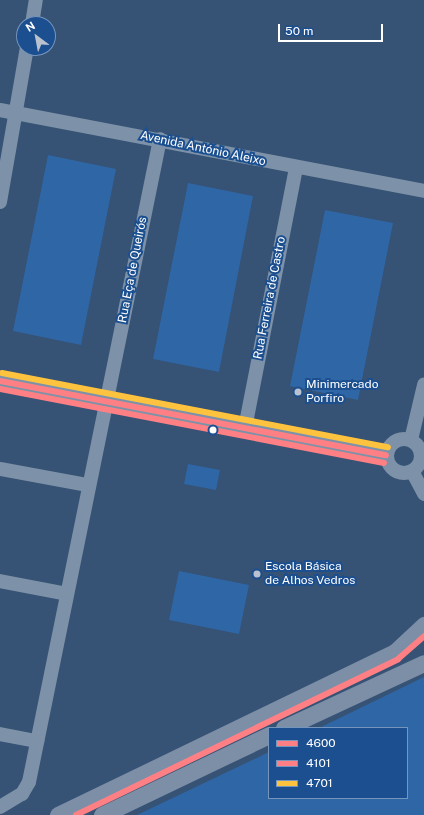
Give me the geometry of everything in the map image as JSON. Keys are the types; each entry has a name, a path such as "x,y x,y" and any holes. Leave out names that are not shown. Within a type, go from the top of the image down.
{"main road":[{"path":"58,815 396,652 424,625"},
{"path":"286,727 424,663"},
{"path":"102,815 268,735"}],"street":[{"path":"33,16 36,0"},
{"path":"0,202 26,56"},
{"name":"Avenida António Aleixo","path":"0,110 160,139 296,168 424,192"},
{"name":"Rua Eça de Queirós","path":"0,807 14,800 26,789 67,594 87,485 107,402 160,139"},
{"name":"Rua Ferreira de Castro","path":"244,428 296,168"},
{"path":"0,381 386,455"},
{"path":"411,440 424,385"},
{"path":"411,440 419,448 421,458 412,472 396,472 389,465 386,455 395,441 411,440"},
{"path":"0,469 87,485"},
{"path":"412,472 424,494"},
{"path":"0,581 67,594"},
{"path":"0,734 37,741"}],"shaded area":[{"path":"48,155 116,169 81,345 13,331"},
{"path":"188,183 253,196 219,372 153,359"},
{"path":"325,210 393,223 358,400 290,386"},
{"path":"188,464 220,470 216,490 184,484"},
{"path":"179,571 249,585 239,634 169,620"},
{"path":"424,677 424,815 137,815 268,752 268,799 408,799 408,727 321,727"}],"transit line":[{"name":"4701","path":"2,373 388,447"},
{"name":"4600","path":"0,381 386,455"},
{"name":"4101","path":"0,389 384,463"},
{"name":"4101","path":"76,815 398,659 424,636"}],"place":[{"name":"Minimercado Porfiro","path":"298,392"},
{"name":"Escola Básica de Alhos Vedros","path":"257,574"}]}
